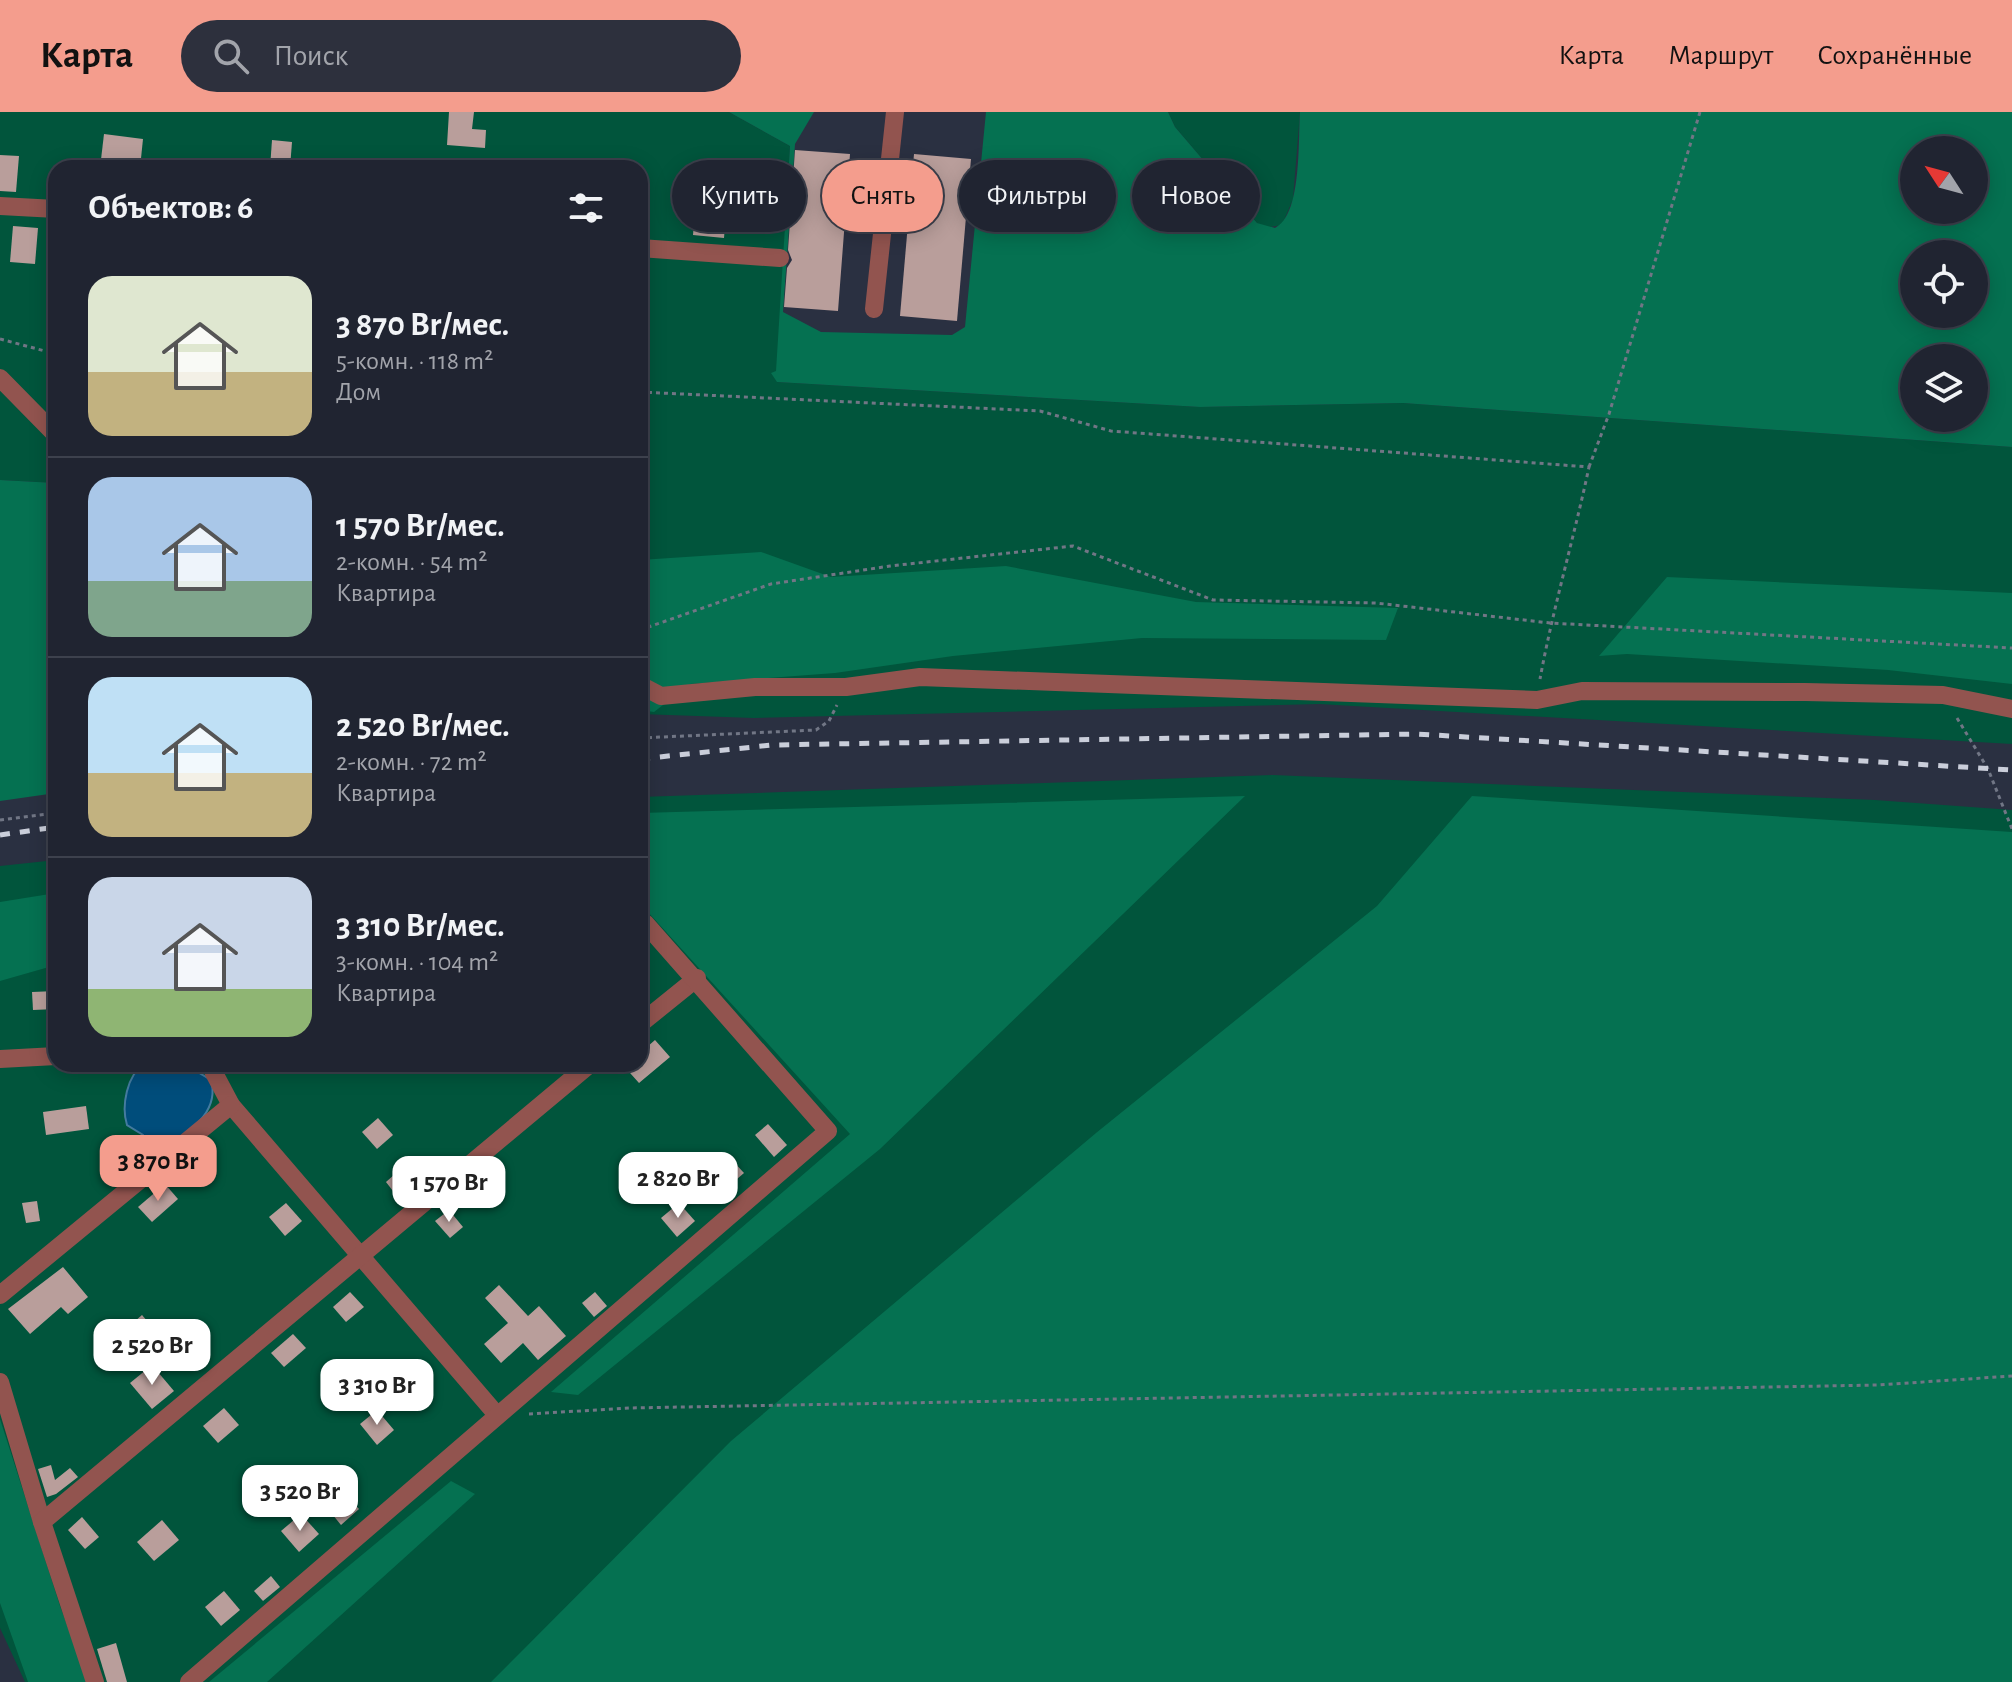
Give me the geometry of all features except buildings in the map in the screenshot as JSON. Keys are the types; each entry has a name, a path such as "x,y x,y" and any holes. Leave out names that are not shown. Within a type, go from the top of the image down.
{"street":[{"path":"874,309 895,112"},
{"path":"0,206 48,209"},
{"path":"648,249 780,258"},
{"path":"0,378 48,427"},
{"path":"648,689 661,696 755,687 846,687 920,677 1537,700 1582,691 1943,695 2012,709"},
{"path":"189,1682 828,1131 697,978 648,926"},
{"path":"648,1018 697,978"},
{"path":"0,1059 48,1056"},
{"path":"214,1072 231,1105 497,1415"},
{"path":"42,1522 580,1072"},
{"path":"0,1295 231,1105"},
{"path":"0,1382 95,1682"}],"path":[{"path":"1537,700 1550,623 1572,548 1589,467 1609,414 1700,112"},
{"path":"0,339 48,352"},
{"path":"648,392 1040,411 1111,431 1589,467"},
{"path":"648,627 771,584 890,566 1073,546 1213,600 1376,603 1550,623 2012,648"},
{"path":"648,738 816,730 829,721 846,687"},
{"path":"1943,695 1988,769 2012,829"},
{"path":"0,820 48,814"},
{"path":"497,1415 629,1408 1878,1385 2012,1376"}],"green space":[{"path":"0,112 729,112 790,146 789,160 672,160 672,232 785,232 777,382 1200,407 1403,403 2012,447 2012,744 1319,704 754,718 648,714 648,160 48,160 48,483 0,480"},
{"path":"729,112 814,112 795,144 794,160 789,160 790,146"},
{"path":"986,112 1168,112 1175,127 1203,160 1132,160 1132,232 1260,232 1260,224 1275,228 1290,208 1297,176 1300,112 2012,112 2012,447 1403,403 1200,407 777,382 771,373 776,371 785,232 789,232 783,312 821,332 952,335 965,327 974,232 1116,232 1116,160 981,160"},
{"path":"1168,112 1300,112 1293,199 1282,225 1265,228 1260,225 1260,160 1203,160 1175,127"},
{"path":"0,480 48,483 48,794 0,801"},
{"path":"761,552 831,577 1006,566 1196,602 1398,608 1386,640 1142,638 953,656 835,673 690,684 654,712 648,711 648,559"},
{"path":"1667,577 2012,593 2012,684 1888,670 1627,654 1599,656"},
{"path":"1273,775 1875,800 2012,810 2012,1682 25,1682 0,1628 0,866 48,861 48,1072 648,1072 648,797"},
{"path":"1245,796 880,1149 578,1395 551,1392 850,1134 648,912 648,813"},
{"path":"1472,796 2012,832 2012,1682 491,1682 731,1441 1096,1133 1377,906"},
{"path":"48,894 48,967 0,981 0,902"},
{"path":"0,1419 60,1606 88,1682 28,1682 0,1603"},
{"path":"451,1481 475,1494 267,1682 209,1682"}],"water":[{"path":"136,1072 198,1072 211,1080 213,1092 205,1114 189,1132 160,1155 154,1156 143,1135 127,1125 125,1100"}],"railway":[{"path":"648,758 772,745 1417,734 2012,770"},
{"path":"0,835 48,828"}]}
